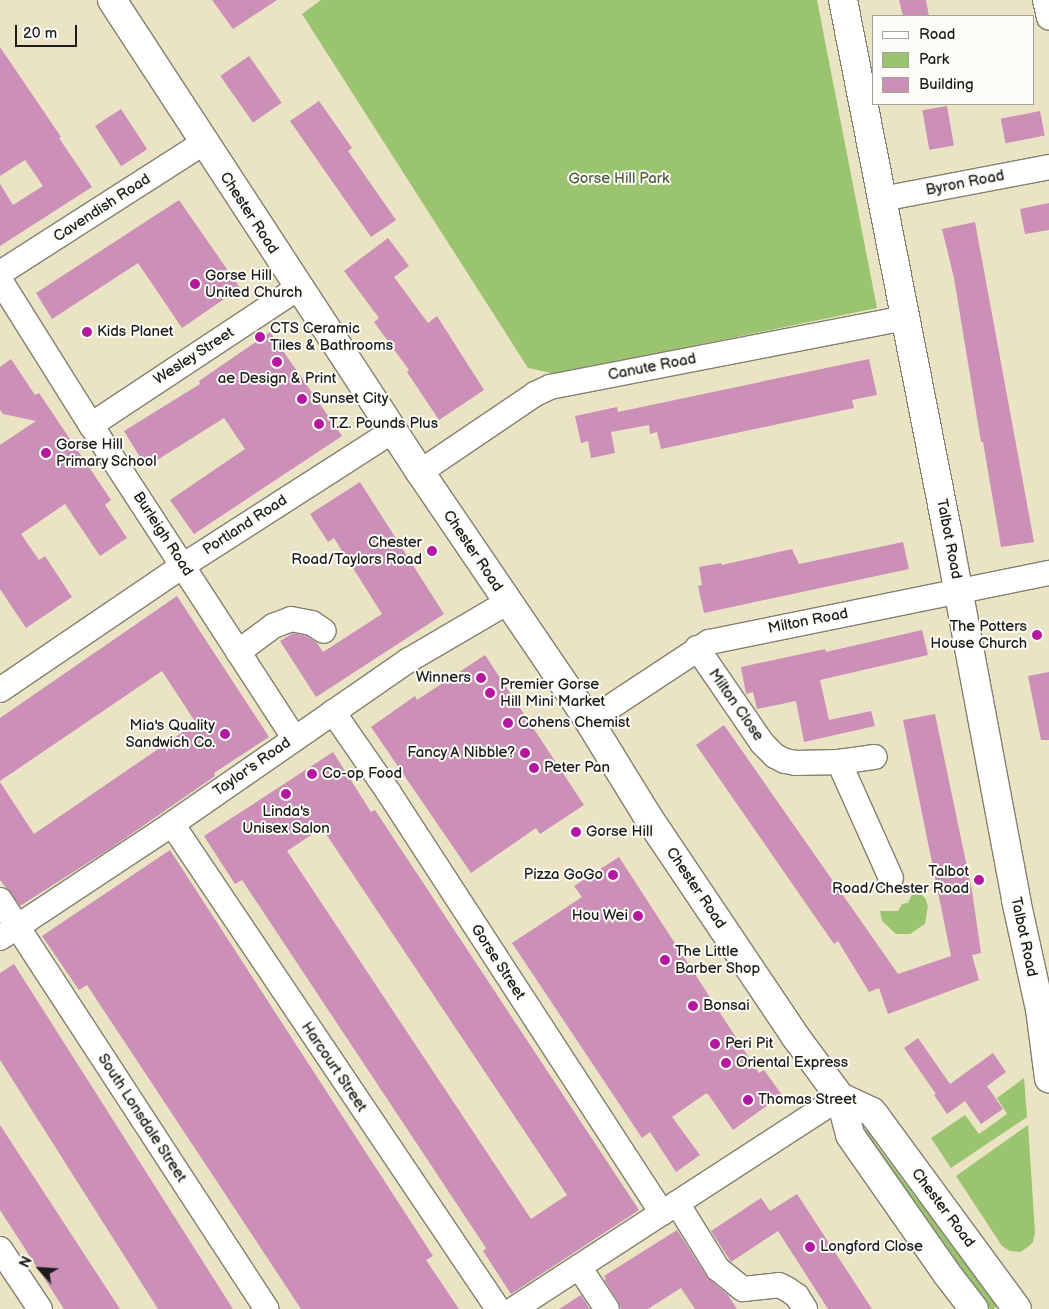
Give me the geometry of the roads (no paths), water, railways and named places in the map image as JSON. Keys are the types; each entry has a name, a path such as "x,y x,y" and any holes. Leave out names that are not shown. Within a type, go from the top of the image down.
{"main road":[{"name":"Chester Road","path":"112,0 298,288 589,721 648,817 796,1036 840,1097 850,1135 947,1274 974,1309"},
{"name":"Talbot Road","path":"843,0 959,592 1016,900 1040,1009 1049,1078"},
{"name":"Chester Road","path":"840,1097 872,1112 876,1116 1017,1309"}],"street":[{"path":"1046,0 1049,18"},
{"name":"Cavendish Road","path":"0,273 203,143"},
{"name":"Byron Road","path":"882,199 1049,167"},
{"name":"Burleigh Road","path":"0,280 91,425 184,565 294,737"},
{"name":"Wesley Street","path":"91,425 298,288"},
{"name":"Canute Road","path":"420,472 535,394 550,387 906,318"},
{"name":"Portland Road","path":"0,690 184,565 393,431"},
{"name":"Milton Road","path":"589,721 697,648 722,638 1049,573"},
{"name":"Taylor's Road","path":"9,932 172,824 294,737 409,660 508,602"},
{"path":"238,652 273,626 291,620 312,623 324,631"},
{"name":"Milton Close","path":"697,648 762,743 775,756 785,761 796,763 839,762 875,756"},
{"name":"Gorse Street","path":"333,712 669,1208"},
{"path":"839,762 891,878"},
{"name":"Harcourt Street","path":"172,824 498,1309"},
{"name":"South Lonsdale Street","path":"0,900 9,932 266,1309"},
{"path":"514,1309 840,1097"},
{"path":"669,1208 718,1269 744,1289 779,1285 797,1296 805,1309"},
{"path":"0,1249 40,1309"},
{"path":"579,1267 607,1309"}],"place":[{"name":"Gorse Hill United Church","path":"195,284"},
{"name":"Kids Planet","path":"87,332"},
{"name":"CTS Ceramic Tiles & Bathrooms","path":"260,337"},
{"name":"ae Design & Print","path":"277,362"},
{"name":"Sunset City","path":"302,399"},
{"name":"T.Z. Pounds Plus","path":"319,424"},
{"name":"Gorse Hill Primary School","path":"46,453"},
{"name":"Chester Road/Taylors Road","path":"432,551"},
{"name":"The Potters House Church","path":"1037,635"},
{"name":"Winners","path":"481,678"},
{"name":"Premier Gorse Hill Mini Market","path":"490,693"},
{"name":"Cohens Chemist","path":"508,723"},
{"name":"Mia's Quality Sandwich Co.","path":"225,734"},
{"name":"Fancy A Nibble?","path":"525,753"},
{"name":"Peter Pan","path":"534,768"},
{"name":"Co-op Food","path":"312,774"},
{"name":"Linda's Unisex Salon","path":"286,794"},
{"name":"Gorse Hill","path":"576,832"},
{"name":"Pizza GoGo","path":"613,875"},
{"name":"Talbot Road/Chester Road","path":"979,880"},
{"name":"Hou Wei","path":"638,916"},
{"name":"The Little Barber Shop","path":"665,960"},
{"name":"Bonsai","path":"693,1006"},
{"name":"Peri Pit","path":"715,1044"},
{"name":"Oriental Express","path":"726,1063"},
{"name":"Thomas Street","path":"748,1100"},
{"name":"Longford Close","path":"810,1247"}],"park label":[{"name":"Gorse Hill Park","path":"619,179"}]}
